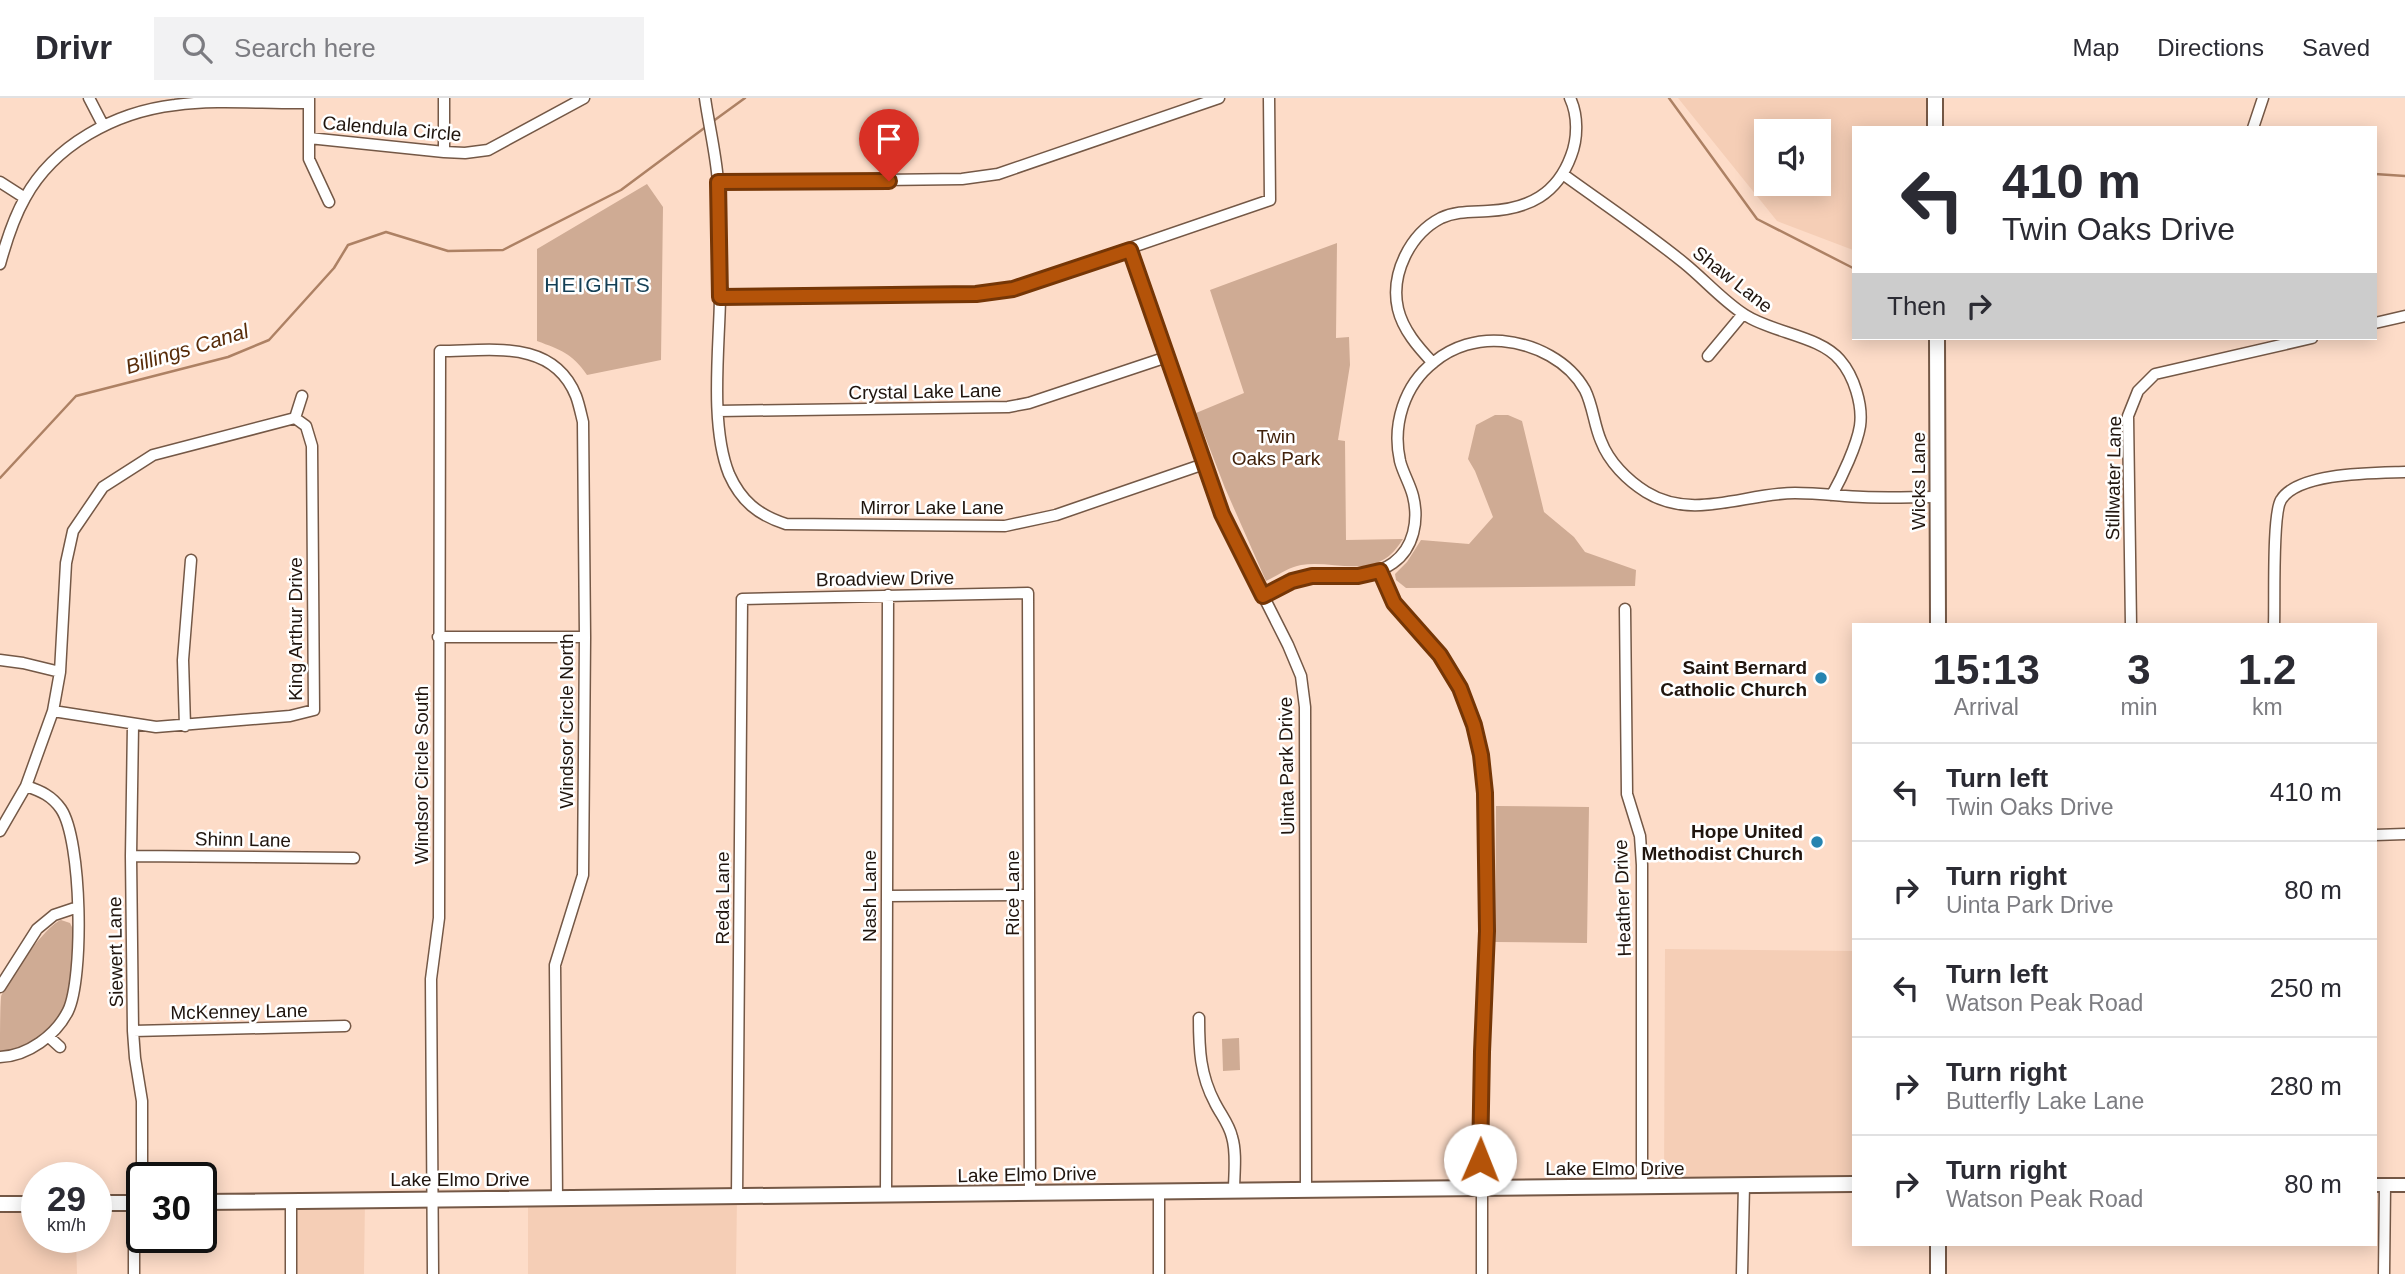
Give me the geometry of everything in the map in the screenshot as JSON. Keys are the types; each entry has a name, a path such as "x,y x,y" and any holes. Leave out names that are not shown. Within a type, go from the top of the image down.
{"main road":[{"path":"1935,98 1935,126"},
{"name":"Wicks Lane","path":"1937,340 1938,623"},
{"name":"Lake Elmo Drive","path":"217,1202 1852,1184"},
{"path":"0,1204 21,1204"},
{"path":"1938,1246 1938,1274"}],"street":[{"path":"89,98 103,125"},
{"path":"443,98 444,152"},
{"name":"Calendula Circle","path":"309,138 444,152 488,150 584,98"},
{"path":"718,182 962,179 998,174 1219,98"},
{"path":"720,297 976,294 1013,289 1270,200 1269,98"},
{"path":"1433,362 1416,344 1405,327 1398,308 1397,280 1405,254 1421,231 1442,218 1463,211 1505,210 1534,202 1550,190 1564,174 1573,150 1576,125 1570,98"},
{"path":"2254,126 2263,98"},
{"path":"0,264 7,237 25,198 42,174 69,147 103,125 130,114 178,104 309,100 309,159 329,202"},
{"path":"705,103 718,182 718,411"},
{"name":"Shaw Lane","path":"1564,174 1684,263 1743,314 1768,328 1811,340 1840,359 1851,379 1859,405 1860,426 1843,476 1832,495"},
{"path":"0,182 25,198"},
{"name":"Uinta Park Drive","path":"1130,250 1222,514 1301,676 1305,707 1306,1190"},
{"path":"1708,356 1743,314"},
{"path":"2377,323 2405,316"},
{"path":"1263,596 1292,581 1312,576 1358,576 1380,571 1395,561 1408,547 1416,517 1413,496 1400,463 1397,438 1401,412 1410,388 1433,362 1457,347 1490,340 1521,343 1571,369 1586,391 1601,442 1616,466 1628,479 1665,502 1719,505 1766,494 1937,497"},
{"name":"Stillwater Lane","path":"2132,623 2128,416 2138,391 2155,374 2303,340"},
{"name":"Windsor Circle North","path":"440,351 522,351 544,358 559,371 575,394 583,422 583,875 555,965 557,1198"},
{"name":"Windsor Circle South","path":"433,1274 431,979 439,918 440,351"},
{"name":"Crystal Lake Lane","path":"718,411 1008,407 1029,403 1167,357"},
{"path":"0,831 26,786 53,711 60,672 66,563 73,531 103,487 153,455 295,418 302,396"},
{"name":"Mirror Lake Lane","path":"718,411 728,472 741,498 768,519 786,524 1005,526 1056,515 1204,464"},
{"name":"King Arthur Drive","path":"53,711 156,727 290,716 314,710 313,446 306,426 295,418"},
{"path":"2274,623 2276,519 2280,501 2292,489 2331,476 2405,472"},
{"path":"184,726 183,660 191,560"},
{"path":"1380,571 1394,603 1440,655 1460,688 1474,725 1481,755 1485,793 1487,931 1480,1188 1482,1274"},
{"name":"Broadview Drive","path":"742,599 1028,593"},
{"name":"Rice Lane","path":"1028,593 1030,1193"},
{"name":"Nash Lane","path":"886,1196 888,595"},
{"name":"Reda Lane","path":"737,1197 742,599"},
{"name":"Heather Drive","path":"1625,610 1627,794 1640,836 1642,866 1642,1188"},
{"path":"438,637 585,636"},
{"path":"0,660 60,672"},
{"name":"Siewert Lane","path":"133,725 133,1031 142,1101 142,1162"},
{"path":"0,1057 26,1051 49,1037 69,1010 76,976 78,871 75,850 62,810 47,793 26,786"},
{"path":"2377,835 2405,834"},
{"name":"Shinn Lane","path":"131,856 354,858"},
{"path":"887,897 1029,895"},
{"path":"0,987 37,929 54,915 78,907"},
{"path":"1199,1018 1199,1054 1204,1077 1215,1103 1228,1123 1233,1140 1234,1191"},
{"name":"McKenney Lane","path":"133,1031 345,1026"},
{"path":"49,1037 60,1047"},
{"path":"1742,1274 1744,1185"},
{"path":"2384,1274 2380,1185 2405,1185"},
{"path":"1159,1193 1159,1274"},
{"path":"291,1200 291,1274"},
{"path":"134,1253 134,1274"}],"shaded area":[{"path":"1678,98 1935,98 1936,126 1852,126 1852,250 1777,221 1757,196 1831,196 1831,119 1754,119 1754,192"},
{"path":"1665,949 1852,951 1852,1185 1664,1187"},
{"path":"737,1197 736,1274 528,1274 528,1198"},
{"path":"365,1199 364,1274 291,1274 291,1200"},
{"path":"0,1204 21,1204 21,1253 76,1253 77,1274 0,1274"}],"green space":[{"path":"647,184 663,207 661,360 587,375 565,353 537,341 537,249"},
{"name":"Twin Oaks Park","path":"1337,243 1336,338 1349,337 1350,365 1338,440 1345,441 1346,540 1403,539 1389,556 1379,562 1358,566 1301,565 1266,581 1196,413 1244,393 1210,290"},
{"path":"1495,415 1508,415 1522,421 1544,512 1574,537 1585,552 1636,570 1635,586 1406,588 1396,580 1395,574 1407,562 1421,540 1469,544 1493,517 1468,459 1476,425"},
{"path":"1496,806 1589,807 1587,943 1495,942"},
{"path":"61,920 70,923 73,929 72,979 65,1008 47,1033 20,1047 0,1052 1,997 37,942"},
{"path":"1239,1038 1240,1070 1223,1071 1222,1039"}],"waterway":[{"name":"Billings Canal","path":"712,122 745,98"},
{"name":"Billings Canal","path":"1669,98 1757,219 1852,267"},
{"name":"Billings Canal","path":"0,478 76,396 228,357 269,340 334,268 348,245 386,232 448,251 503,250 621,190 707,126"},
{"name":"Billings Canal","path":"2377,174 2405,176"}],"place":[{"name":"Saint Bernard Catholic Church","path":"1821,678"},
{"name":"Hope United Methodist Church","path":"1817,842"}],"district":[{"name":"HEIGHTS","path":"598,285"}],"route":[{"path":"889,181 718,182 720,297 976,294 1013,289 1130,250 1222,514 1263,596 1292,581 1312,576 1358,576 1380,571 1394,603 1440,655 1460,688 1474,725 1481,755 1485,793 1487,931 1480,1160"}]}
